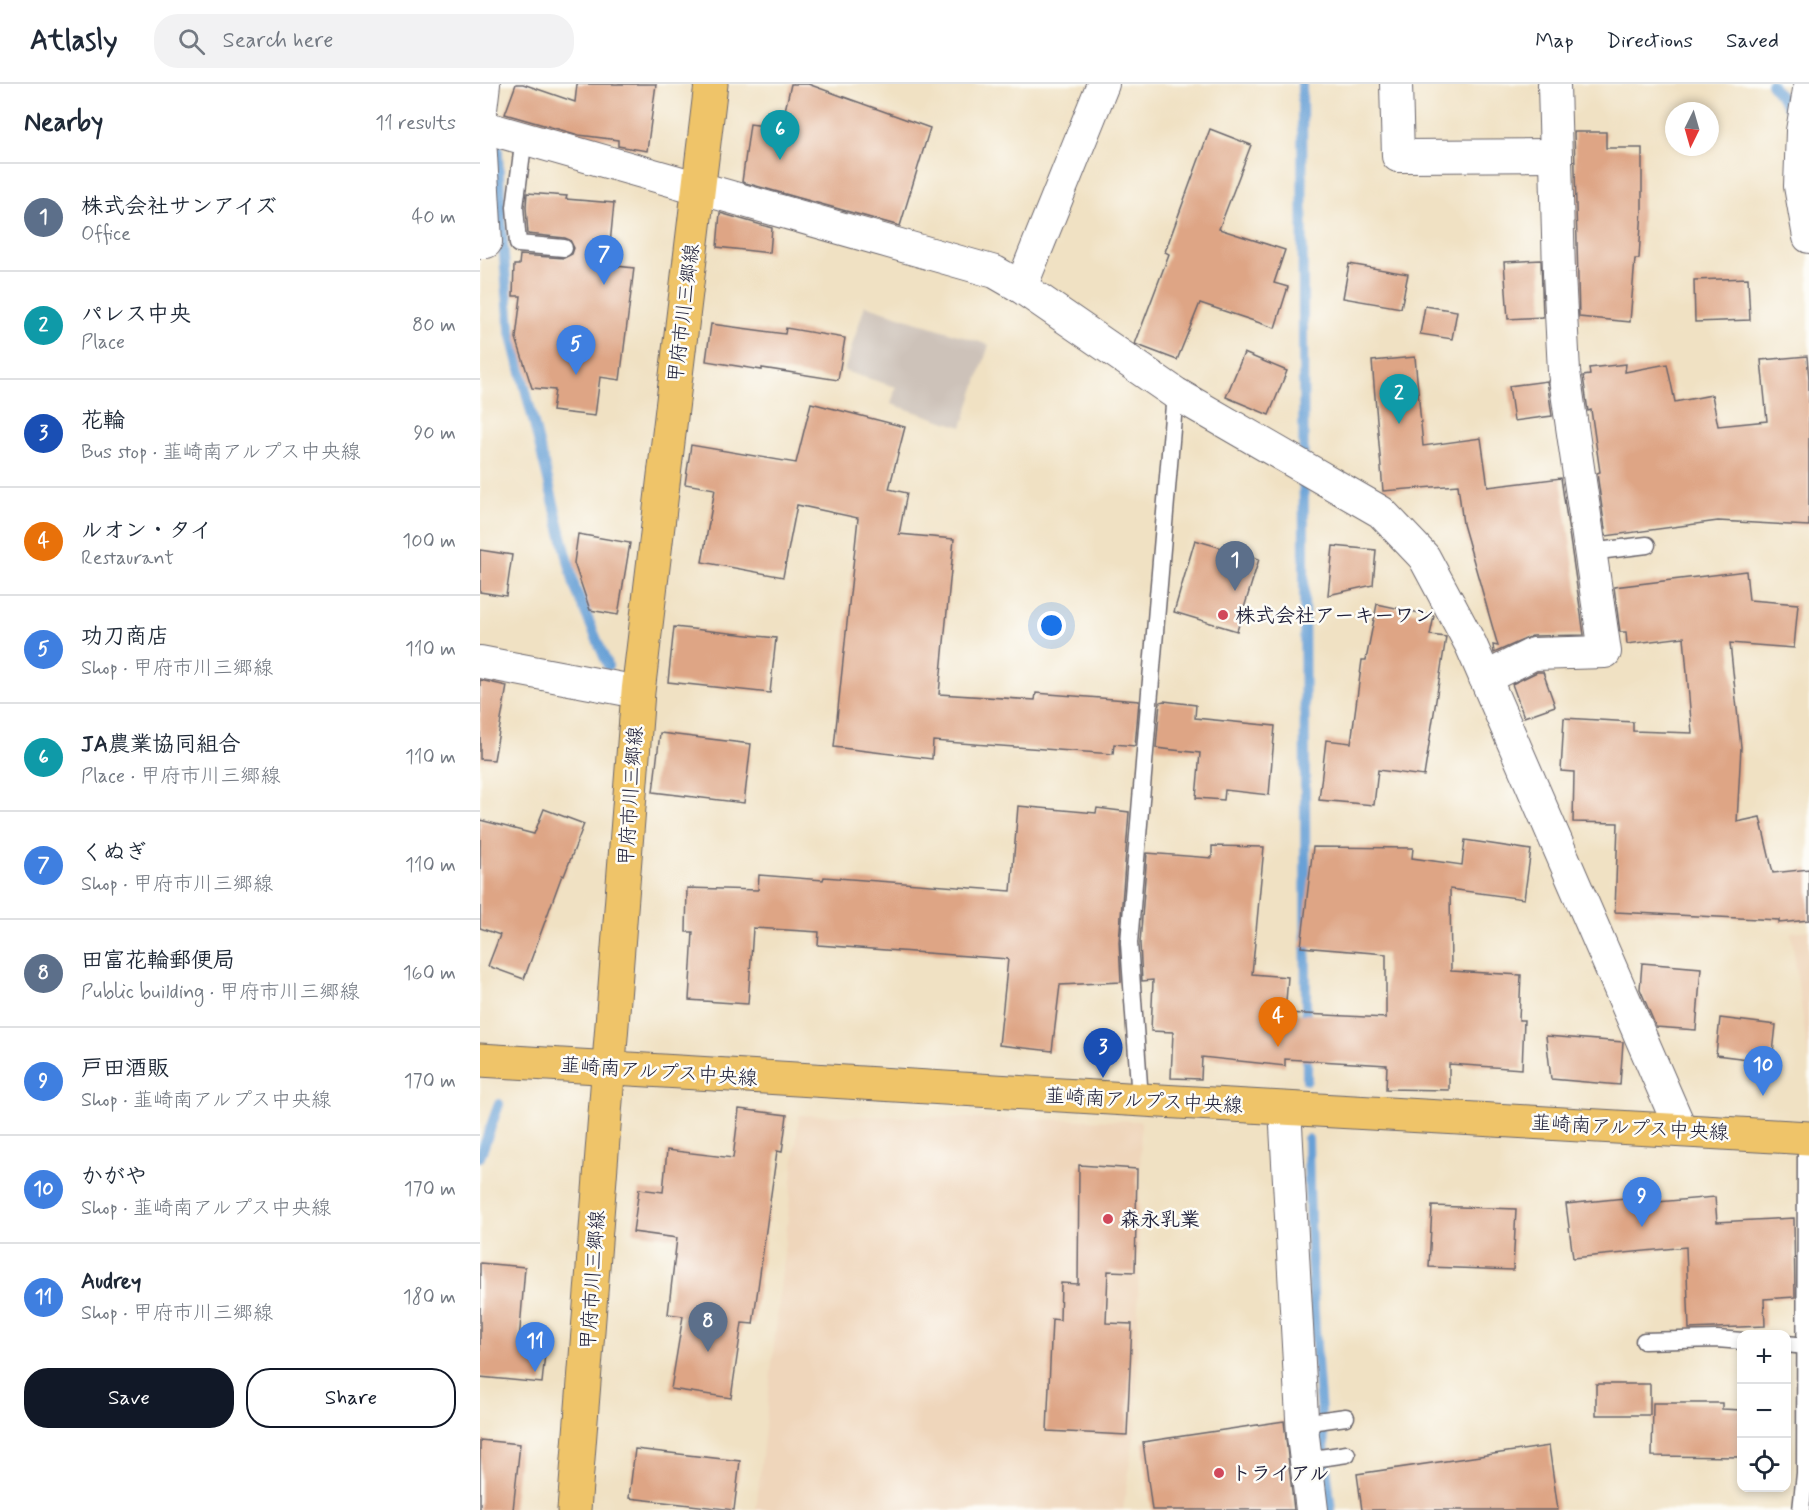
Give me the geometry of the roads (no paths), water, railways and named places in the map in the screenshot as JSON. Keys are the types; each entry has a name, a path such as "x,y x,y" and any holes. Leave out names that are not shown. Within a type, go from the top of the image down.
{"main road":[{"name":"甲府市川三郷線","path":"574,1510 638,692 711,84"},
{"name":"韮崎南アルプス中央線","path":"480,1060 1807,1138"}],"street":[{"path":"480,118 484,84"},
{"path":"1021,287 1047,203 1103,84"},
{"path":"1396,84 1398,156 1556,155"},
{"path":"1485,678 1533,654 1605,652 1564,372 1554,84"},
{"path":"1806,111 1800,186 1809,237"},
{"path":"480,126 995,272 1021,287 1175,393 1381,512 1424,557 1471,645 1681,1130"},
{"path":"480,138 486,242 480,242"},
{"path":"480,662 638,692"},
{"path":"1285,1108 1302,1423 1312,1510"}],"lane":[{"path":"524,137 515,207 518,244 564,248"},
{"path":"1140,1099 1129,943 1175,393"},
{"path":"1590,552 1647,545"},
{"path":"1801,1510 1805,1473 1807,1138"},
{"path":"1644,1341 1737,1341"},
{"path":"1791,1344 1806,1346"},
{"path":"1302,1423 1346,1417"},
{"path":"1306,1460 1347,1454"}],"waterway":[{"path":"1302,84 1306,1028"},
{"path":"1771,84 1798,120"},
{"path":"497,135 510,328 575,588 608,666"},
{"path":"1307,1047 1307,1080"},
{"path":"480,1157 499,1104"},
{"path":"1308,1139 1315,1325 1321,1418 1331,1510"}],"place":[{"name":"JA農業協同組合","path":"780,160"},
{"name":"くぬぎ","path":"604,285"},
{"name":"功刀商店","path":"576,375"},
{"name":"パレス中央","path":"1399,424"},
{"name":"株式会社サンアイズ","path":"1235,591"},
{"name":"株式会社アーキーワン","path":"1223,615"},
{"name":"ルオン・タイ","path":"1278,1047"},
{"name":"花輪","path":"1103,1078"},
{"name":"かがや","path":"1763,1096"},
{"name":"森永乳業","path":"1108,1219"},
{"name":"戸田酒販","path":"1642,1227"},
{"name":"田富花輪郵便局","path":"708,1352"},
{"name":"Audrey","path":"535,1372"},
{"name":"トライアル","path":"1219,1473"}]}
